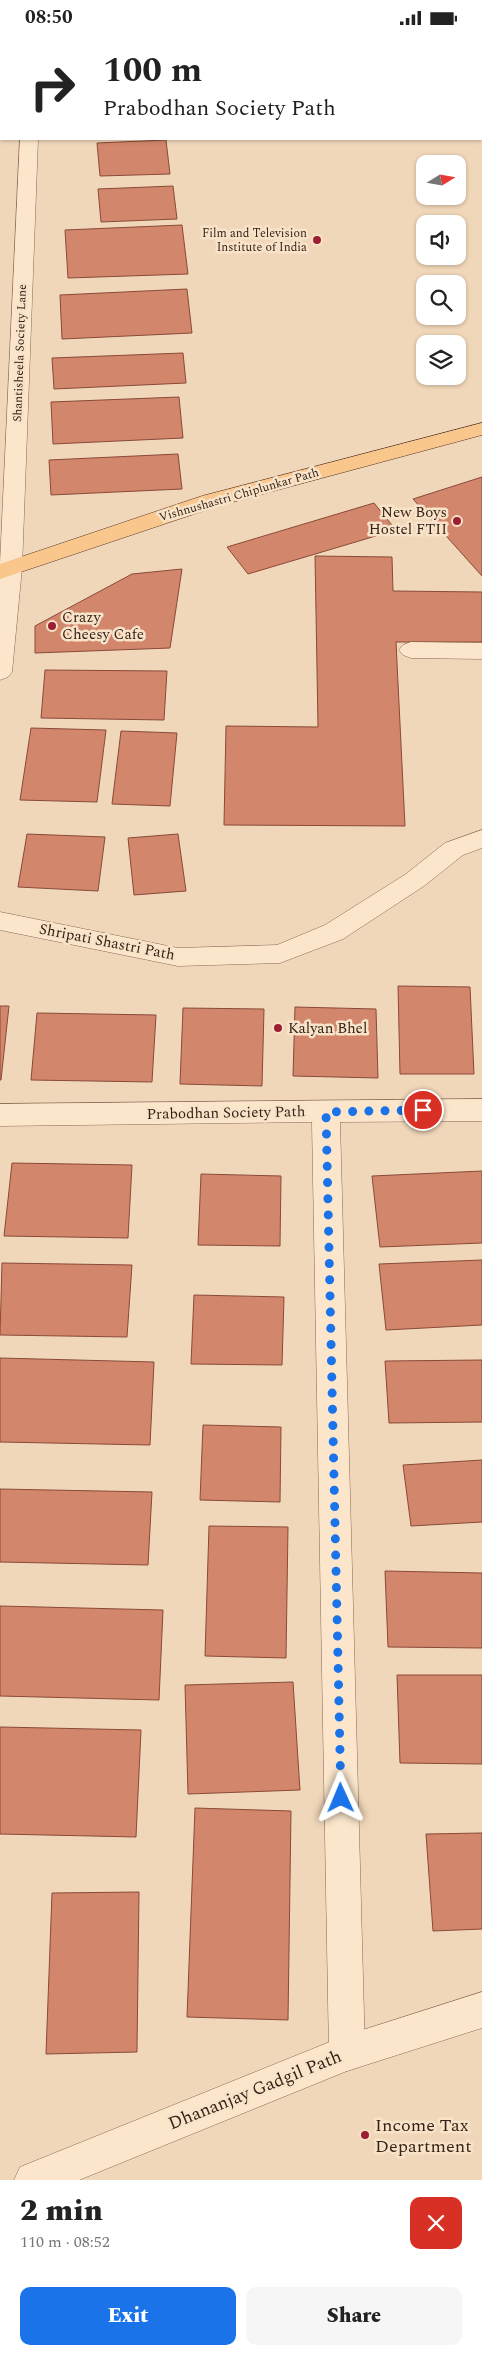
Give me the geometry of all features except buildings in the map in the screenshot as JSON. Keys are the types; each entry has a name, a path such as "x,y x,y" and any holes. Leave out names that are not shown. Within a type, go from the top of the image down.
{"main road":[{"name":"Vishnushastri Chiplunkar Path","path":"6,570 210,501 482,429"}],"street":[{"name":"Shantisheela Society Lane","path":"0,671 29,140"},
{"path":"411,650 482,651"},
{"name":"Shripati Shastri Path","path":"0,921 178,957 280,954 334,932 415,880 454,849 482,839"},
{"name":"Prabodhan Society Path","path":"0,1115 482,1110"},
{"path":"326,1112 347,2053"},
{"name":"Dhananjay Gadgil Path","path":"32,2180 347,2053 482,2010"}],"place":[{"name":"Film and Television Institute of India","path":"317,240"},
{"name":"New Boys Hostel FTII","path":"457,521"},
{"name":"Crazy Cheesy Cafe","path":"52,626"},
{"name":"Kalyan Bhel","path":"278,1028"},
{"name":"Income Tax Department","path":"365,2135"}],"route":[{"path":"341,1798 326,1112 423,1110"}]}
